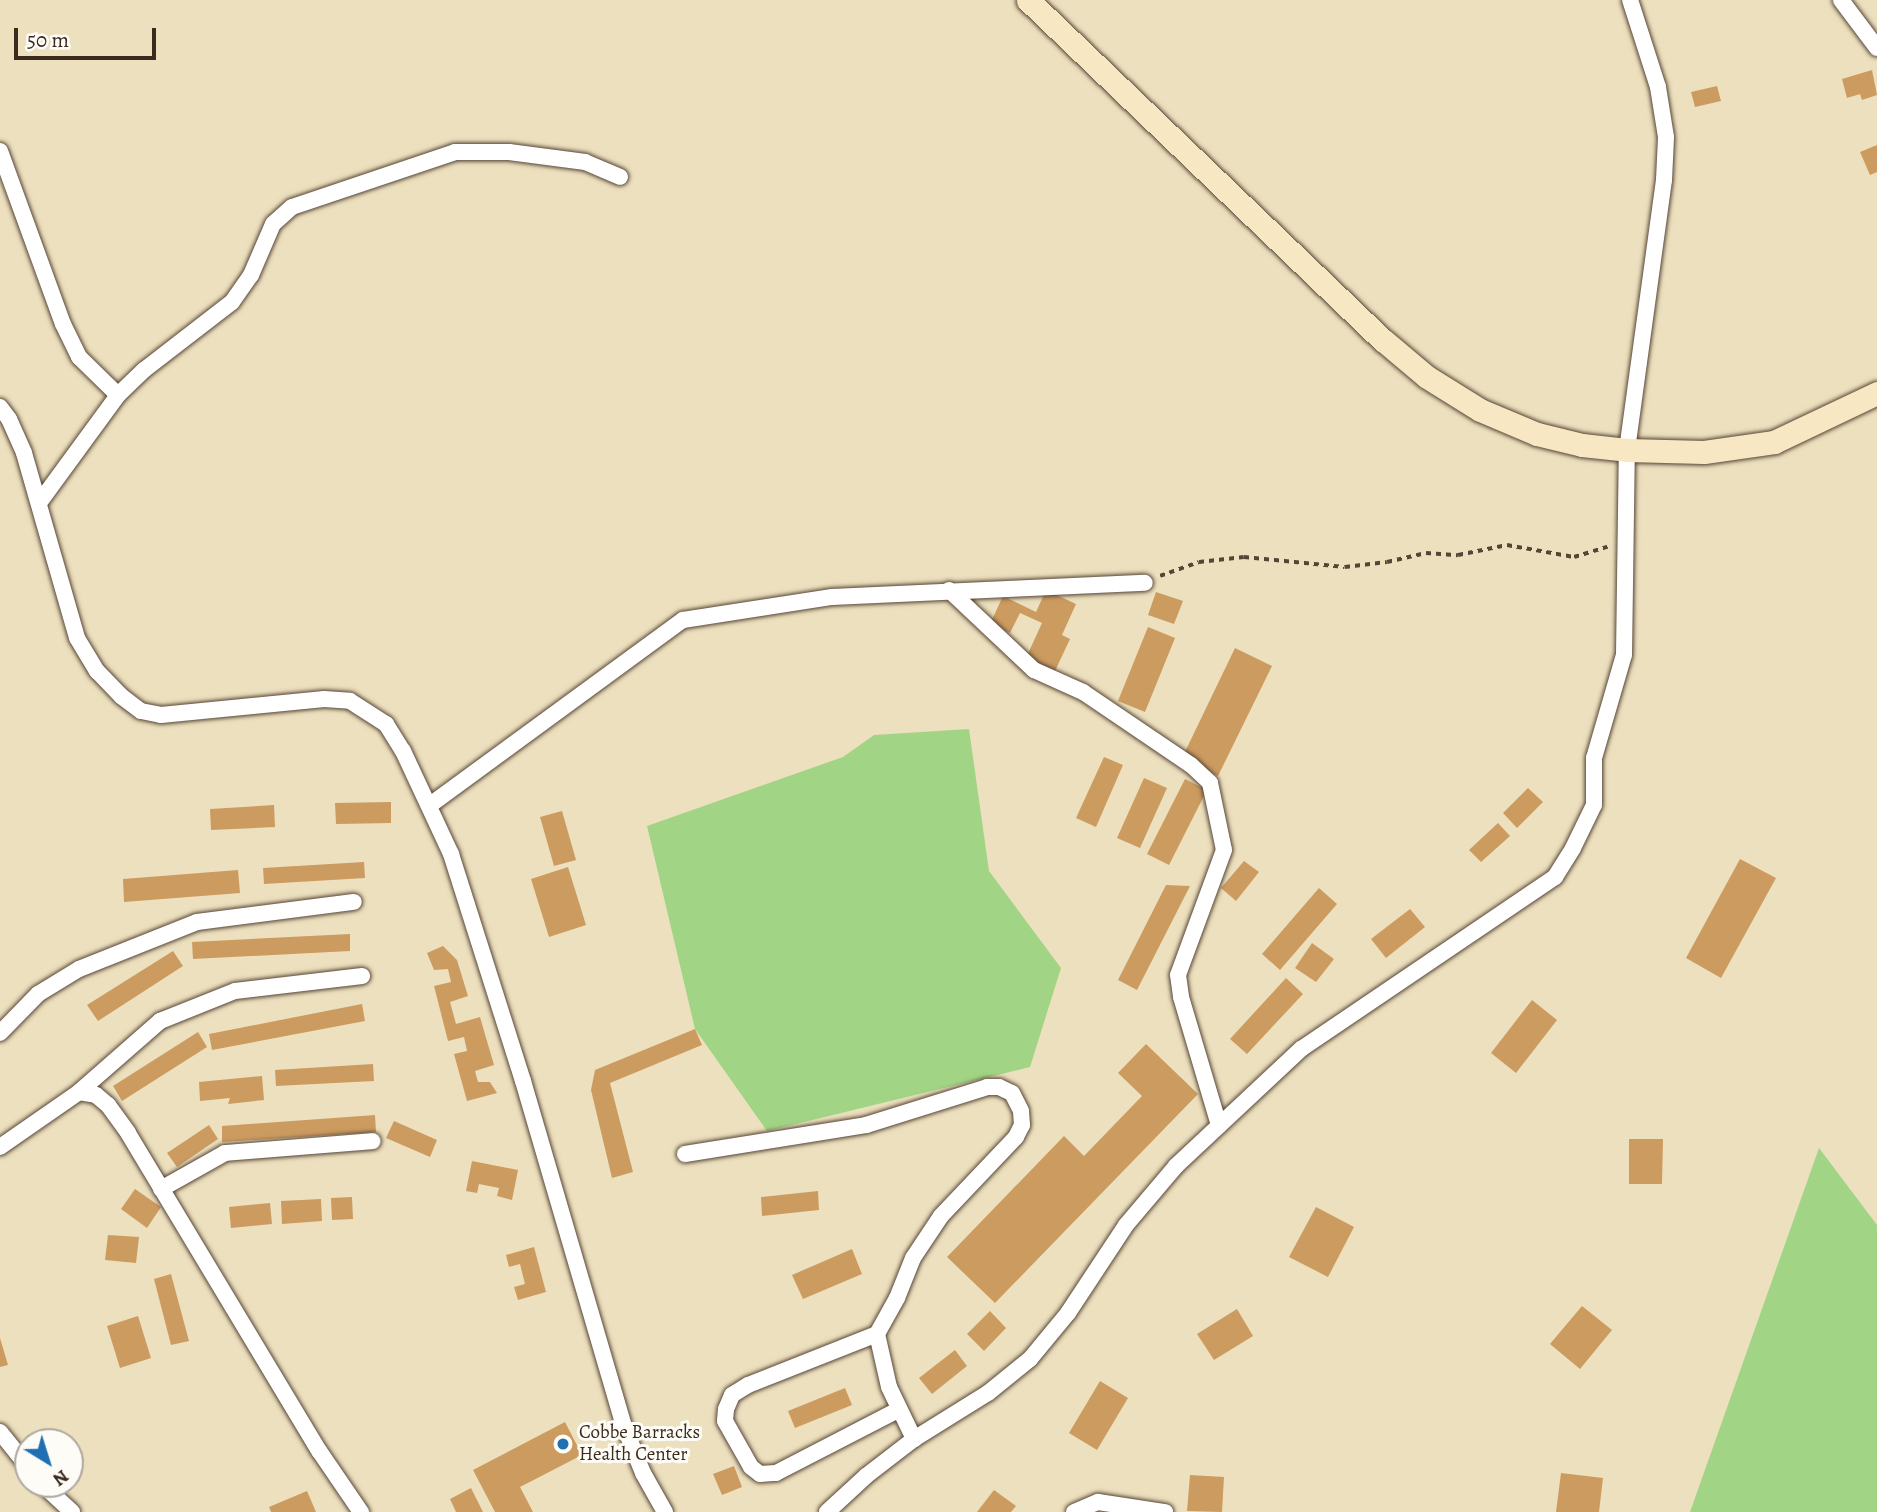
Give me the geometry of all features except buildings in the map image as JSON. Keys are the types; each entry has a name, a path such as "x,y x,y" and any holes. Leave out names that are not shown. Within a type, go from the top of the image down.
{"main road":[{"path":"1028,0 1382,340 1427,377 1480,410 1537,434 1582,445 1628,450 1704,452 1774,442 1877,393"}],"street":[{"path":"827,1512 866,1476 914,1439 988,1393 1030,1359 1068,1312 1126,1224 1176,1166 1301,1049 1555,877 1573,848 1594,805 1594,758 1624,655 1628,450 1644,323 1660,229 1666,137 1658,87 1630,0"},
{"path":"1841,0 1877,48"},
{"path":"0,151 63,324 79,357 118,395"},
{"path":"39,503 118,395 144,370 232,302 251,275 273,224 292,207 455,152 509,152 585,162 620,177"},
{"path":"0,407 9,419 24,453 77,638 97,671 121,696 141,711 162,715 324,699 350,702 386,724 404,751 451,853 523,1082 624,1426 643,1473 666,1512"},
{"path":"430,805 683,620 832,597 1145,583"},
{"path":"949,590 1034,670 1083,692 1191,765 1210,783 1224,850 1178,975 1181,998 1219,1125"},
{"path":"0,1033 38,994 79,969 197,922 354,902"},
{"path":"0,1147 79,1092 160,1021 235,991 362,976"},
{"path":"685,1154 866,1125 987,1087 999,1087 1012,1093 1021,1111 1022,1125 1016,1137 941,1216 914,1258 897,1298 877,1334 748,1385 732,1395 726,1409 725,1421 751,1467 760,1474 776,1473 898,1410"},
{"path":"79,1092 96,1095 108,1105 320,1452 361,1512"},
{"path":"161,1189 225,1153 373,1141"},
{"path":"877,1334 889,1387 914,1439"},
{"path":"0,1432 14,1450"},
{"path":"56,1498 72,1512"},
{"path":"1074,1512 1098,1502 1165,1512"}],"path":[{"path":"1145,583 1199,562 1244,557 1345,567 1387,562 1426,553 1458,555 1507,545 1574,557 1627,540"}],"green space":[{"path":"969,729 989,871 1061,968 1030,1067 767,1131 695,1029 647,826 843,757 874,735"},
{"path":"1819,1148 1877,1225 1877,1512 1690,1512"}],"place":[{"name":"Cobbe Barracks Health Center","path":"563,1444"}]}
